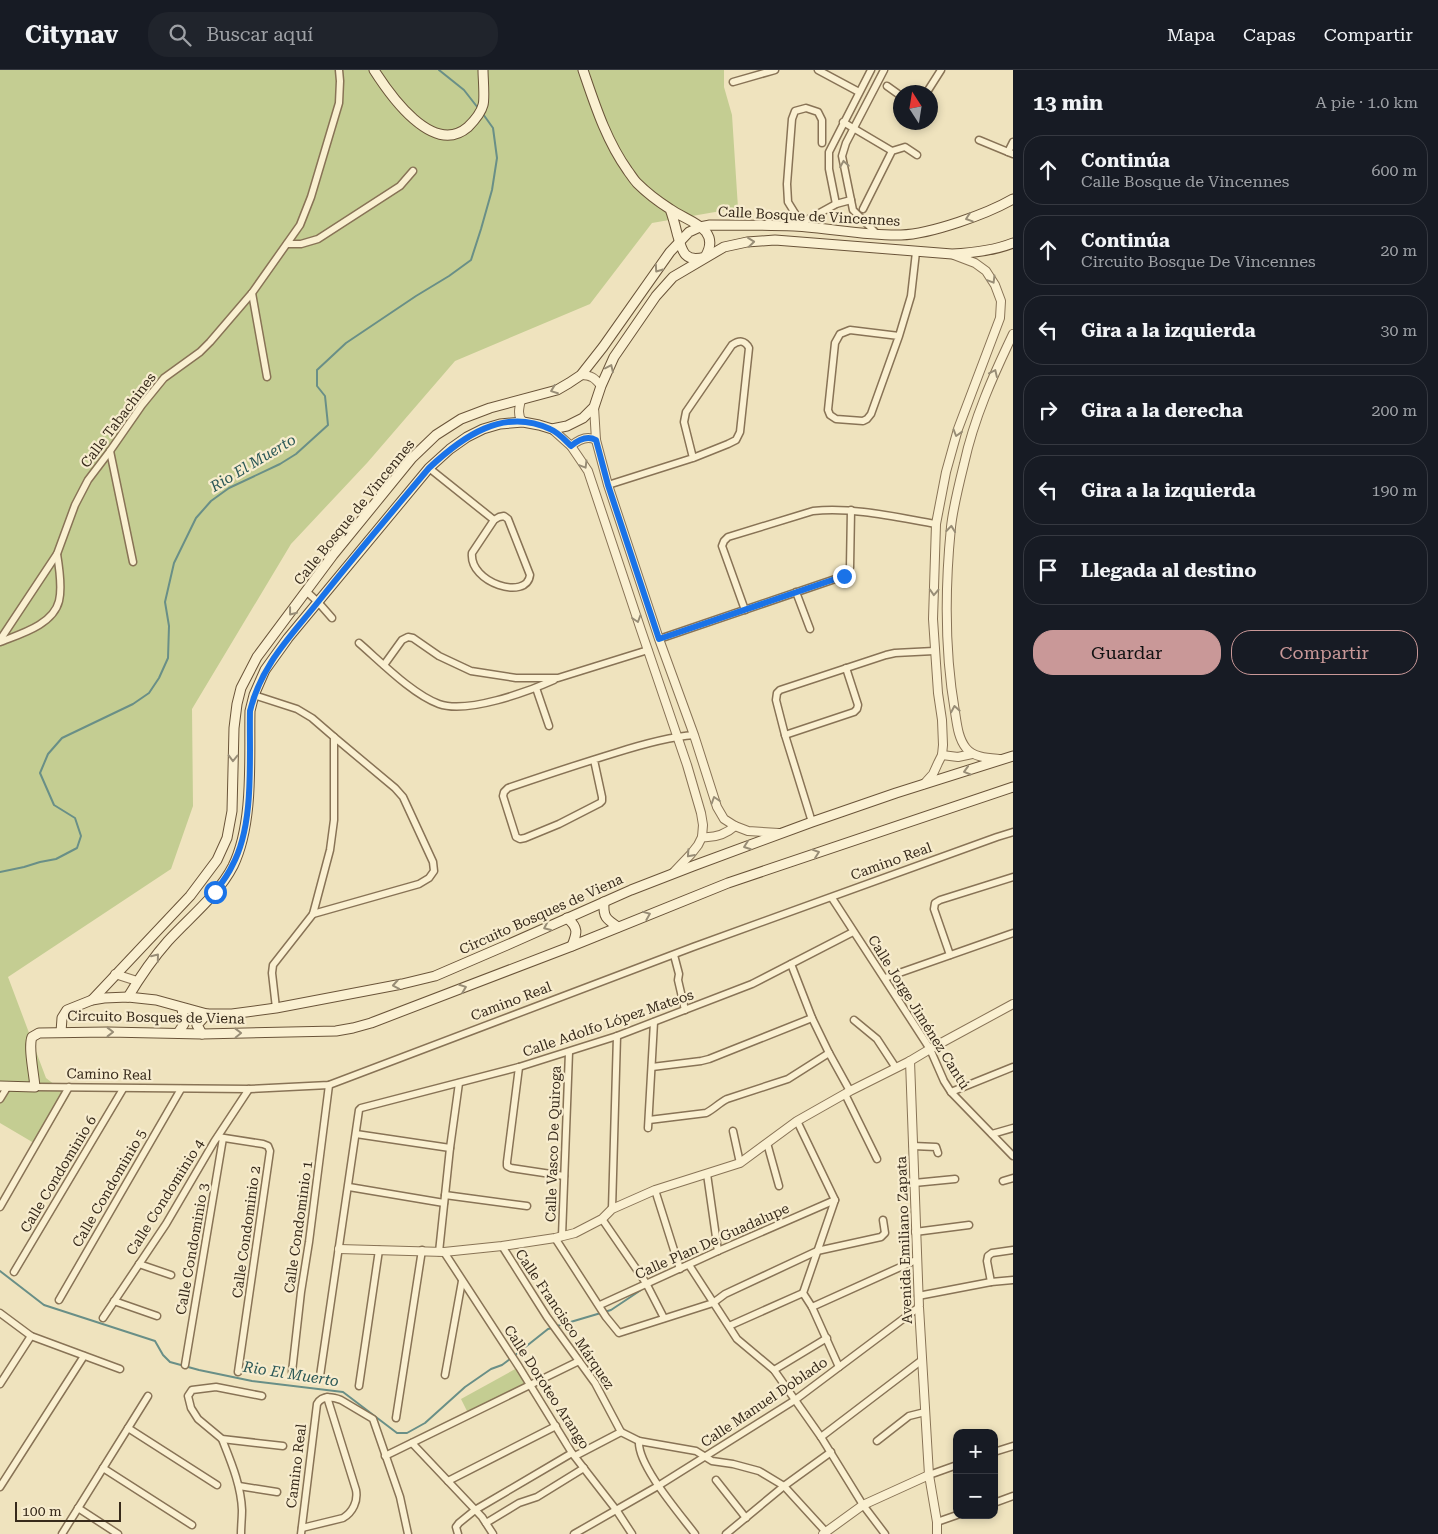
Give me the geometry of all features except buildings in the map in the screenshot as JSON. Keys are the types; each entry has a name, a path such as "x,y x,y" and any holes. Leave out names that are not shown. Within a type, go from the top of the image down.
{"main road":[{"path":"374,70 387,89 415,121 426,129 451,134 464,130 474,121 483,105 483,70"},
{"path":"478,70 483,87"},
{"path":"583,70 600,119 611,144 623,164 637,183 670,209 706,232 710,241 710,249 706,257 697,260 688,257 682,251 670,209"},
{"name":"Calle Bosque de Vincennes","path":"92,1000 190,896 217,860 227,838 232,811 234,728 237,704 241,688 257,657 333,555 412,458 436,435 461,420 490,408 557,390 581,375 670,252 689,232 700,227 710,225 798,225 902,235 927,232 998,208 1013,199"},
{"name":"Calle Bosque de Vincennes","path":"594,408 601,386 614,357 656,296 673,277 724,247 747,242 775,240 952,254 998,249 1013,243"},
{"path":"552,429 567,426 583,418 594,408"},
{"name":"Calle Bosque de Vincennes","path":"128,996 137,981 168,941 215,892 233,866 242,842 247,816 250,711 265,670 288,638 429,468 450,449 483,429 500,424 523,422 552,429"},
{"name":"Circuito Bosques de Viena","path":"1009,758 924,784 812,822 672,874 434,976 276,1008 232,1014 207,1014 156,1000 128,996 92,1000 67,1010 62,1018 61,1032 202,1034 353,1028 371,1023 572,946 728,883 1013,787"},
{"path":"604,902 606,918 618,927"},
{"path":"567,918 574,924 576,929 576,936 572,946"},
{"path":"178,1033 184,1024 182,1008"},
{"path":"202,1034 197,1025 207,1014"},
{"path":"36,1087 30,1046 32,1037 39,1033 61,1032"},
{"name":"Camino Real","path":"4,1086 36,1087"}],"street":[{"name":"Calle Tabachines","path":"0,641 57,554 75,505 88,480 153,390 164,378 200,352 252,293 300,225 311,197 339,103 339,70"},
{"path":"733,82 775,70"},
{"path":"818,70 859,92"},
{"path":"836,204 829,169 829,152 870,70"},
{"path":"877,234 854,212 842,156 853,128 884,70"},
{"path":"931,85 941,70"},
{"path":"886,86 893,91"},
{"path":"822,143 822,120 818,112 806,108 795,112 792,119 787,184 788,202 798,225 836,204 850,200"},
{"path":"844,122 892,151"},
{"path":"979,140 1011,153 1013,142"},
{"path":"863,209 892,151 905,147 917,155"},
{"path":"287,244 301,244 318,239 400,186 413,171"},
{"path":"899,336 850,330 840,334 835,343 828,410 830,415 836,419 862,421 871,414 899,336 912,296 916,252"},
{"path":"924,784 933,774 942,755 943,745 934,651 933,619 936,524 946,472 958,429 1000,318 1001,301 995,285 986,271 975,263 952,254"},
{"path":"252,293 267,378"},
{"path":"972,754 965,747 959,732 950,684 947,601 951,526 964,463 986,390 1013,334"},
{"path":"608,485 692,458 736,440 740,432 749,348 747,343 742,341 732,345 686,412 684,422 692,458"},
{"path":"581,375 589,375 596,379 601,386"},
{"path":"521,400 519,410 520,418 523,422"},
{"path":"594,408 596,440 608,485 659,639 694,735 717,808 724,819 748,831 783,833"},
{"path":"552,429 571,446 588,471 688,765 701,813 702,837 691,854 672,874"},
{"path":"571,446 577,441 586,438 596,440"},
{"path":"110,451 133,562"},
{"path":"429,468 494,520"},
{"path":"745,610 722,546 728,537 812,511 851,510 936,524"},
{"path":"659,639 844,576 850,568 851,510"},
{"path":"499,516 504,516 508,519 530,575 526,585 521,588 494,584 480,575 473,564 472,553 494,520 499,516"},
{"path":"0,641 27,631 45,620 54,611 59,601 60,570 57,554"},
{"path":"306,592 332,618"},
{"path":"796,592 810,629"},
{"path":"384,665 402,640 408,637 413,638 439,656 471,671 516,678 558,678"},
{"path":"359,643 415,691 438,704 460,708 536,688 558,678 648,650"},
{"path":"812,822 785,735 776,700 777,693 780,690 895,652 934,651"},
{"path":"785,735 854,712 857,709 858,705 846,668"},
{"path":"536,688 550,726"},
{"path":"254,696 297,709 312,718 395,788 403,797 433,862 434,871 429,878 420,884 314,914"},
{"path":"594,760 602,801 559,824 520,839 516,837 503,796 508,788 594,760 677,736 694,735"},
{"path":"276,1008 272,973 273,965 314,914 330,850 334,820 334,738"},
{"path":"942,755 958,757 972,754 987,758 1009,758"},
{"path":"702,837 712,838 722,835 735,826"},
{"name":"Camino Real","path":"36,1087 249,1089 329,1084 996,836 1013,832"},
{"path":"950,956 934,909 935,903 1013,877"},
{"name":"Calle Jorge Jiménez Cantú","path":"832,898 930,1049 950,1092 1013,1156"},
{"name":"Calle Adolfo López Mateos","path":"356,1134 359,1110 361,1108 519,1067 617,1036 752,984 853,932"},
{"path":"885,978 1013,933"},
{"path":"674,955 685,1010"},
{"path":"792,964 812,1018 848,1092 877,1159"},
{"path":"115,974 137,981"},
{"path":"339,1249 442,1252 502,1246 575,1233 602,1219 612,1210 655,1190 740,1163 797,1121 1013,1004"},
{"path":"652,1068 709,1059 812,1018"},
{"path":"854,1020 877,1039 896,1068"},
{"path":"648,1128 654,1022"},
{"path":"612,1210 617,1036"},
{"name":"Calle Vasco De Quiroga","path":"569,1052 564,1176 559,1237 600,1307 619,1333 664,1318"},
{"path":"649,1120 706,1113 714,1110 727,1099 788,1079 829,1053"},
{"name":"Avenida Emiliano Zapata","path":"910,1061 916,1260 929,1475 937,1522 936,1534"},
{"path":"519,1067 507,1166 564,1176"},
{"path":"950,1092 1013,1067"},
{"path":"442,1252 444,1203 458,1083"},
{"name":"Calle Condominio 1","path":"292,1372 329,1084"},
{"path":"0,1099 4,1086"},
{"path":"0,1207 69,1087"},
{"name":"Calle Condominio 5","path":"59,1300 181,1088"},
{"name":"Calle Condominio 6","path":"14,1272 124,1089"},
{"name":"Calle Condominio 4","path":"103,1318 166,1224 214,1142 220,1137 249,1089"},
{"path":"729,1326 803,1293 835,1200 797,1121"},
{"path":"992,1134 1013,1128"},
{"path":"733,1131 740,1163"},
{"path":"320,1376 356,1134 450,1148"},
{"name":"Calle Condominio 3","path":"185,1365 220,1137"},
{"name":"Calle Condominio 2","path":"220,1137 264,1144 268,1146 270,1151 238,1372"},
{"path":"767,1143 779,1186"},
{"path":"913,1146 936,1147 938,1154"},
{"path":"707,1174 718,1251"},
{"path":"1003,1181 1013,1178"},
{"path":"914,1183 955,1179"},
{"path":"349,1187 444,1203"},
{"path":"655,1190 680,1268"},
{"path":"445,1195 527,1206"},
{"name":"Calle Plan De Guadalupe","path":"600,1307 646,1283 835,1200"},
{"path":"602,1219 646,1283 664,1318 713,1303 725,1294 818,1251 881,1237 885,1233 883,1220"},
{"path":"916,1232 969,1225"},
{"name":"Calle Francisco Márquez","path":"502,1246 553,1326 595,1383 621,1432"},
{"path":"359,1386 379,1250"},
{"path":"396,1418 422,1250"},
{"path":"991,1282 987,1261 988,1256 992,1253 1013,1250"},
{"name":"Calle Doroteo Arango","path":"442,1252 505,1345 574,1454 632,1534"},
{"path":"812,1307 916,1260"},
{"path":"139,1264 172,1275"},
{"path":"689,1265 737,1339 774,1370 831,1452 863,1505 885,1534"},
{"path":"918,1296 991,1282 1013,1280"},
{"path":"445,1375 462,1281"},
{"path":"803,1293 812,1307 839,1367"},
{"path":"114,1301 157,1316"},
{"name":"Calle Manuel Doblado","path":"574,1534 617,1511 795,1400 919,1306"},
{"path":"0,1313 31,1336 120,1369"},
{"path":"0,1384 31,1336"},
{"path":"774,1370 827,1338"},
{"path":"0,1487 84,1356"},
{"path":"385,1456 579,1360"},
{"path":"821,1437 922,1360"},
{"path":"241,1534 242,1510 239,1486 232,1463 222,1439 198,1419 190,1405 188,1396 192,1390 216,1387 262,1396"},
{"path":"62,1534 148,1396"},
{"path":"301,1531 343,1518 352,1511 357,1500 356,1490 327,1397 335,1397 373,1419 400,1497 408,1534"},
{"name":"Camino Real","path":"301,1531 318,1401 327,1397"},
{"path":"877,1441 909,1416 925,1412"},
{"path":"448,1481 556,1426"},
{"path":"128,1428 217,1485"},
{"path":"458,1534 456,1526 475,1510 574,1454 621,1432 639,1440 696,1451 712,1461 759,1471 784,1486 824,1533 863,1505 929,1475 953,1467"},
{"path":"222,1439 283,1446"},
{"path":"639,1440 641,1453 658,1486 695,1534"},
{"path":"412,1443 475,1510 494,1534"},
{"path":"998,1451 1013,1446"},
{"path":"726,1534 784,1486 831,1452"},
{"path":"103,1468 192,1524"},
{"path":"486,1523 520,1503 537,1497 584,1468"},
{"path":"716,1480 746,1518"},
{"path":"239,1486 277,1492"},
{"path":"998,1501 1013,1496"},
{"path":"78,1508 118,1534"},
{"path":"937,1522 953,1516"}],"green space":[{"path":"0,70 724,70 724,87 732,115 738,208 652,223 590,304 455,361 367,463 291,544 192,709 193,806 171,869 8,977 46,1078 69,1096 39,1146 0,1123"},
{"path":"517,1368 528,1384 469,1415 461,1399"}],"waterway":[{"name":"Rio El Muerto","path":"439,70 464,90 478,108"},
{"name":"Rio El Muerto","path":"0,872 56,859 77,848 81,836 75,818 54,805 40,773 48,754 62,738 133,704 149,693 159,678 168,658 169,626 165,602 174,563 196,518 211,501 229,488 280,464 296,454 328,425 325,396 317,386 317,370 346,343 471,260 492,190 497,158 493,128 483,114"},
{"name":"Rio El Muerto","path":"0,1271 44,1305 155,1341 163,1355 170,1362 252,1381 343,1392 397,1433 407,1433 425,1423 465,1387 491,1369 502,1365 510,1359"},
{"name":"Rio El Muerto","path":"557,1326 611,1310 641,1290"},
{"name":"Rio El Muerto","path":"514,1356 548,1329 552,1328"}],"route":[{"path":"215,892 233,866 242,842 247,816 249,786 250,711 265,670 288,638 348,564 429,468 467,437 483,429 500,424 523,422 552,429 571,446 577,441 586,438 596,440 608,485 659,639 844,576"}]}
